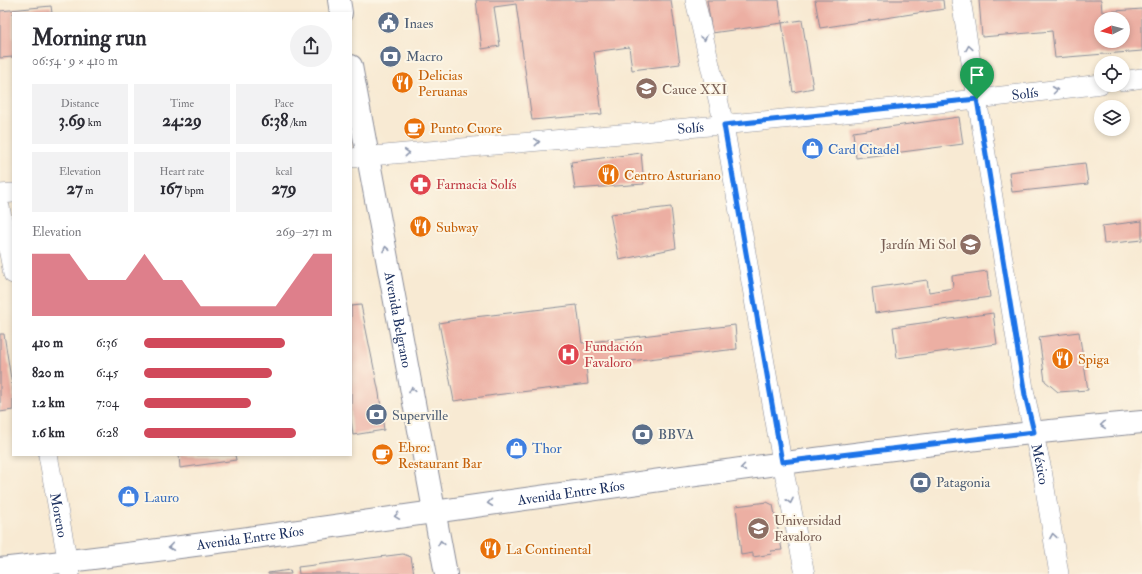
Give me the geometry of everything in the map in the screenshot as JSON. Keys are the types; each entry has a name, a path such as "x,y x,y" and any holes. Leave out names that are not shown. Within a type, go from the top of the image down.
{"main road":[{"path":"338,0 341,12"},
{"name":"Avenida Belgrano","path":"352,76 360,157 435,511 446,574"},
{"name":"Avenida Entre Ríos","path":"0,569 68,568 435,511 782,462 1034,432 1142,422"}],"street":[{"path":"695,0 724,125 782,462 805,574"},
{"name":"México","path":"961,0 1025,395 1034,432 1059,574"},
{"path":"1130,80 1142,78"},
{"name":"Solís","path":"360,157 724,125 977,99 1094,85"},
{"path":"0,194 12,193"},
{"path":"0,207 12,269"},
{"name":"Moreno","path":"48,456 68,568"}],"building":[{"path":"476,0 671,0 680,64 632,70 629,47 594,52 602,114 532,120 516,4 494,7 500,46 482,49"},
{"path":"707,0 779,0 782,23 712,33"},
{"path":"815,0 943,0 944,9 820,28"},
{"path":"979,0 1101,0 1102,12 1142,9 1142,51 1055,58 1052,31 982,37"},
{"path":"51,6 52,12 12,12 12,57 0,58 0,11"},
{"path":"802,20 813,88 793,92 782,23"},
{"path":"959,117 963,144 856,158 853,132"},
{"name":"Centro Asturiano","path":"641,153 644,184 575,189 571,162"},
{"path":"1085,163 1088,184 1012,192 1009,172"},
{"path":"671,207 676,248 619,260 610,214"},
{"path":"1142,221 1142,240 1104,244 1102,226"},
{"path":"987,271 990,297 875,313 872,288 927,280 929,292 953,288 952,276"},
{"path":"361,305 379,393 384,430 353,435 352,427 352,306"},
{"name":"Fundación Favaloro","path":"577,305 582,343 735,325 737,349 586,366 588,384 454,401 439,323 466,318"},
{"path":"993,313 997,344 897,358 893,327"},
{"name":"Spiga","path":"1079,332 1088,390 1058,392 1045,381 1039,337"},
{"path":"0,334 4,334 12,386 12,410 0,412"},
{"path":"179,456 235,456 236,460 180,468"},
{"name":"Universidad Favaloro","path":"767,502 773,505 782,550 771,551 772,554 753,557 753,553 741,555 736,506"},
{"path":"403,554 411,557 414,574 299,574 298,567"},
{"path":"290,570 291,574 268,574 268,573"}],"place":[{"name":"Inaes","path":"388,23"},
{"name":"Macro","path":"391,56"},
{"name":"Delicias Peruanas","path":"403,83"},
{"name":"Cauce XXI","path":"646,89"},
{"name":"Punto Cuore","path":"414,128"},
{"name":"Card Citadel","path":"812,149"},
{"name":"Centro Asturiano","path":"608,175"},
{"name":"Farmacia Solís","path":"420,184"},
{"name":"Subway","path":"421,227"},
{"name":"Jardín Mi Sol","path":"971,244"},
{"name":"Fundación Favaloro","path":"568,354"},
{"name":"Spiga","path":"1063,359"},
{"name":"Superville","path":"377,415"},
{"name":"BBVA","path":"643,434"},
{"name":"Thor","path":"517,448"},
{"name":"Ebro: Restaurant Bar","path":"383,455"},
{"name":"Patagonia","path":"921,482"},
{"name":"Lauro","path":"129,497"},
{"name":"Universidad Favaloro","path":"758,528"},
{"name":"La Continental","path":"490,549"}],"route":[{"path":"977,99 1025,395 1034,432 782,462 724,125 955,100 977,99"}]}
